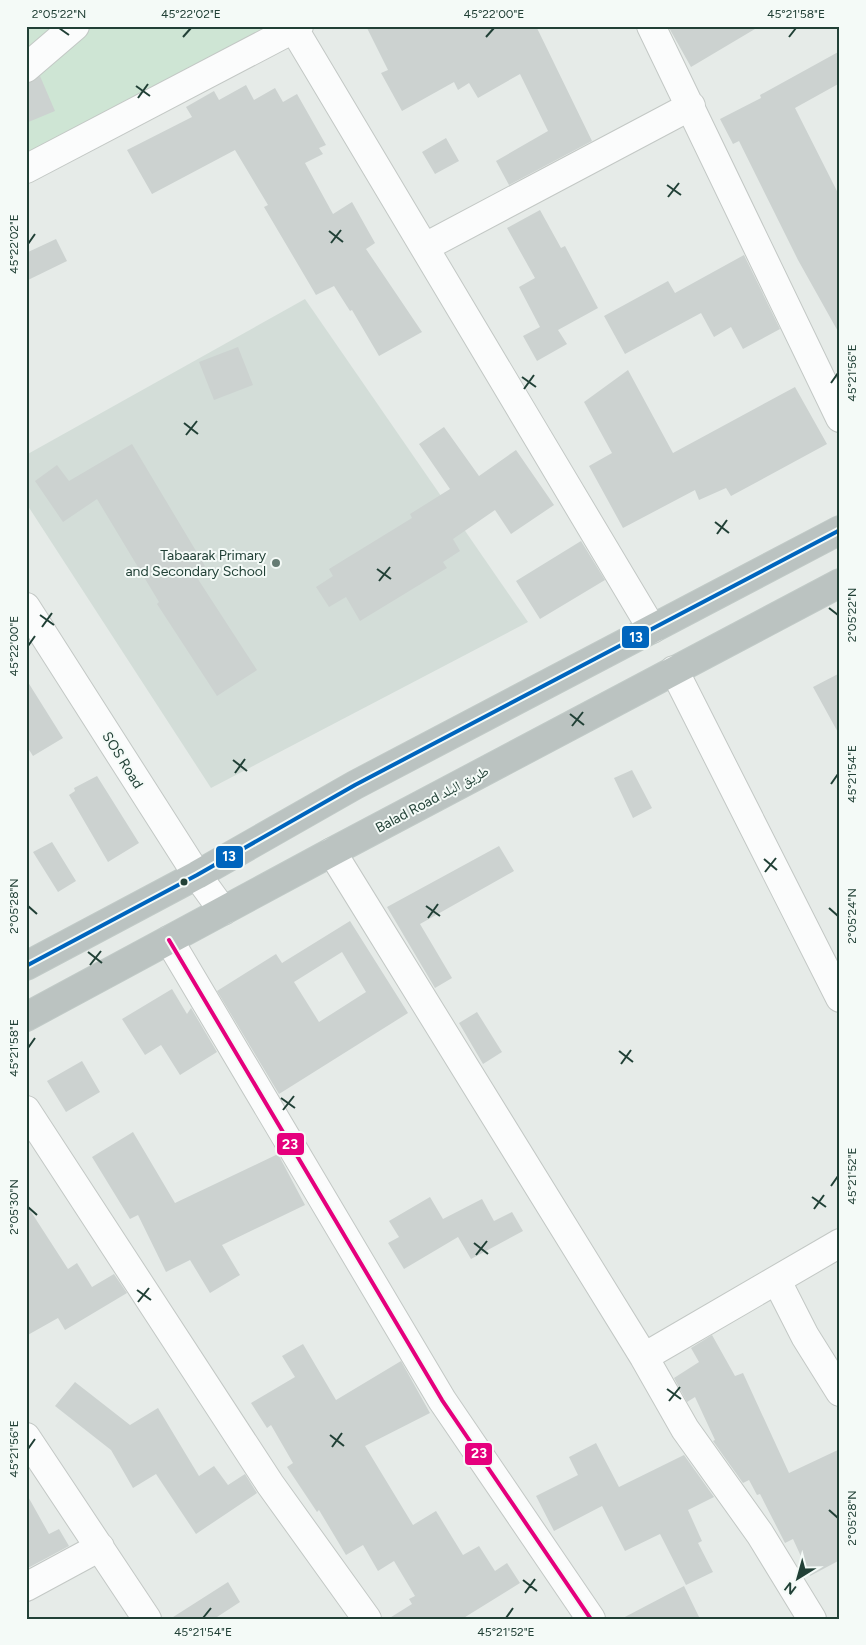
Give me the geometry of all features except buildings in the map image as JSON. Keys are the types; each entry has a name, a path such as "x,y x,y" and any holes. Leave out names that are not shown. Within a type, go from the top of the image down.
{"highway":[{"path":"26,966 197,875 355,785 840,530"},
{"name":"Balad Road طريق البلد","path":"26,1016 840,583"}],"street":[{"path":"26,68 75,26"},
{"path":"651,26 840,418"},
{"path":"26,169 296,28 652,629"},
{"path":"425,247 691,106"},
{"name":"SOS Road","path":"26,607 197,875 222,911"},
{"path":"674,670 840,998"},
{"path":"332,852 644,1357 684,1429 760,1534 812,1619"},
{"path":"169,940 442,1400 591,1619"},
{"path":"26,1110 270,1484 367,1619"},
{"path":"644,1357 840,1243"},
{"path":"777,1281 805,1336 840,1392"},
{"path":"26,1437 147,1619"},
{"path":"26,1587 100,1547"}],"shaded area":[{"name":"Tabaarak Primary and Secondary School","path":"305,299 528,622 211,788 26,503 26,455"}],"green space":[{"path":"26,26 56,26 48,36 26,48"},
{"path":"60,26 298,26 26,156 26,51"}],"transit line":[{"name":"13","path":"26,966 197,875 355,785 840,530"},
{"name":"23","path":"169,940 442,1400 591,1619"}],"place":[{"name":"Tabaarak Primary and Secondary School","path":"276,563"}]}
